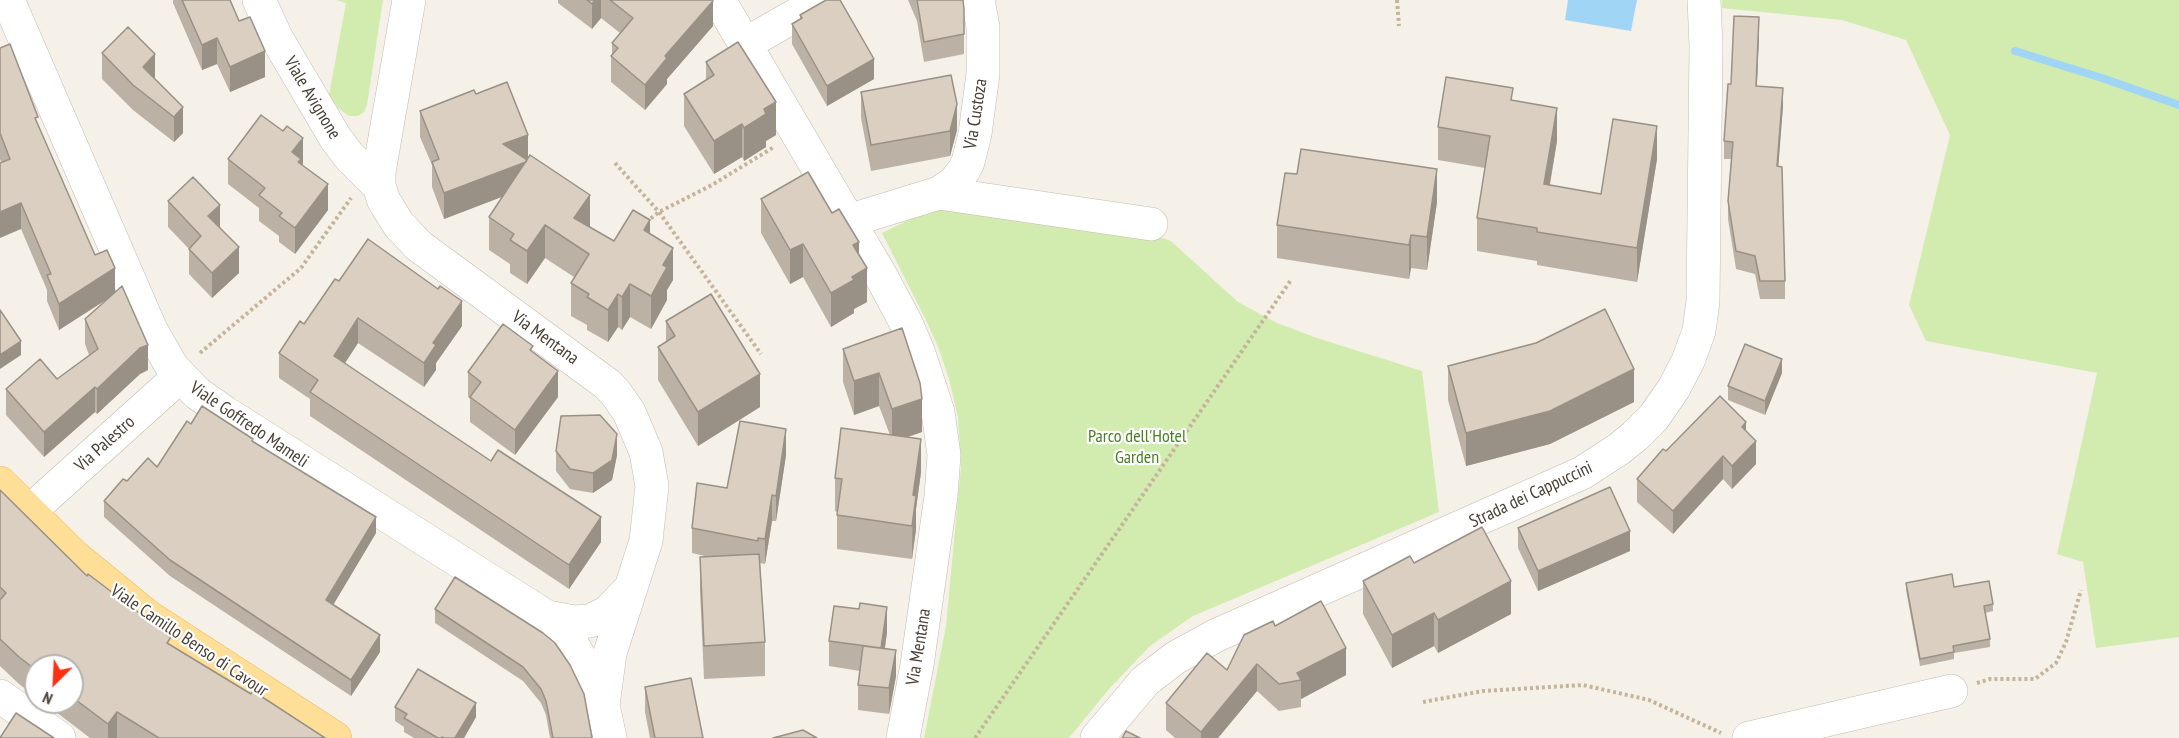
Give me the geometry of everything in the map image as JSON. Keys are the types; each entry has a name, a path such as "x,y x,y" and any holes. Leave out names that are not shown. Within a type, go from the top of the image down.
{"main road":[{"name":"Viale Camillo Benso di Cavour","path":"0,483 82,564 147,616 335,738"}],"street":[{"name":"Viale Goffredo Mameli","path":"8,0 151,330 166,359 190,364 197,393 224,412 547,617 569,639 586,670 603,705 610,738"},
{"name":"Viale Avignone","path":"259,0 276,37 330,130 349,156 367,190"},
{"name":"Via Mentana","path":"409,0 379,172 367,190 384,201 391,214 419,246 596,375 615,392 635,423 646,452 652,486 646,541 628,591 610,653 603,705"},
{"name":"Via Mentana","path":"719,0 906,323 931,387 944,455 941,496 917,665 903,738"},
{"path":"744,45 823,0"},
{"name":"Via Custoza","path":"848,220 939,193 954,183 964,170 975,134 984,52 983,27 978,0"},
{"name":"Strada dei Cappuccini","path":"1096,738 1145,681 1175,657 1217,635 1582,473 1619,449 1654,417 1688,362 1699,331 1702,309 1706,46 1704,0"},
{"path":"939,193 1151,224"},
{"name":"Via Palestro","path":"29,512 190,364"},
{"name":"Viale Goffredo Mameli","path":"547,617 574,622 591,621 608,612 628,591"},
{"path":"1736,736 1951,691"},
{"path":"0,696 59,738"}],"path":[{"path":"1397,0 1399,26"},
{"path":"642,225 659,212 712,184 798,133"},
{"path":"615,163 659,212 761,354"},
{"path":"190,364 301,268 367,190"},
{"path":"975,738 1291,280"},
{"path":"1951,691 1990,679 2035,679 2056,663 2066,642 2081,590"},
{"path":"1423,702 1483,691 1583,685 1649,700 1736,736"}],"green space":[{"path":"336,0 383,0 367,105 364,112 358,116 349,116 338,108 329,95 346,3"},
{"path":"1722,0 2179,0 2179,637 2096,648 2083,562 2057,554 2097,373 1926,341 1909,305 1950,135 1906,40 1842,20 1722,8"},
{"name":"Parco dell'Hotel Garden","path":"937,206 1157,236 1171,241 1238,302 1277,323 1422,371 1439,512 1193,616 1150,646 1109,689 1069,738 924,738 946,626 961,466 958,417 939,349 882,233"}],"water":[{"path":"1568,0 1637,0 1631,31 1565,20"}],"building":[{"path":"182,0 230,0 239,21 250,17 265,51 230,67 217,38 202,45"},
{"path":"610,0 713,1 665,56 667,58 645,85 611,56 618,48 612,43 633,18"},
{"path":"826,0 840,0 874,59 827,86 792,24 802,18 800,15"},
{"path":"917,0 963,0 964,34 924,42"},
{"path":"1734,16 1759,17 1756,86 1783,88 1777,166 1782,167 1785,281 1760,281 1755,256 1736,251 1728,201 1733,142 1724,141 1728,84 1731,84"},
{"path":"128,27 155,54 143,67 183,107 174,117 133,85 102,53"},
{"path":"738,42 776,102 764,109 766,114 744,128 742,124 714,141 684,94 714,75 706,62"},
{"path":"10,44 38,117 35,118 95,255 107,250 115,268 59,304 47,275 51,274 21,203 0,212 0,163 10,159 0,133 0,48"},
{"path":"951,75 957,104 950,131 871,145 861,92"},
{"path":"1446,77 1513,88 1511,100 1557,108 1544,184 1601,194 1613,119 1657,126 1637,248 1537,232 1537,228 1477,218 1490,136 1438,127"},
{"path":"507,82 528,135 503,144 527,160 526,162 444,193 432,162 439,159 420,111 474,90 476,94"},
{"path":"261,115 283,131 287,126 303,138 292,152 301,159 298,162 328,184 295,228 279,216 282,213 259,195 265,188 228,159"},
{"path":"1301,149 1437,169 1427,237 1411,235 1409,245 1277,225 1285,173 1297,174"},
{"path":"530,155 590,195 574,218 614,241 633,210 650,220 644,230 673,248 663,265 667,267 651,296 630,284 622,297 618,294 608,310 587,297 589,294 571,283 589,254 545,225 527,251 510,240 514,234 489,217"},
{"path":"808,172 832,213 839,209 859,242 853,245 867,268 852,277 854,280 831,293 803,244 790,250 761,199"},
{"path":"193,177 220,205 208,216 239,247 212,273 189,249 201,236 168,201"},
{"path":"368,239 438,289 440,286 462,301 433,343 436,345 424,363 358,318 334,356 491,461 498,450 601,517 569,565 310,392 318,380 279,353 300,321 304,324 335,279 339,281"},
{"path":"122,286 148,345 140,348 97,389 95,387 44,432 6,389 40,359 57,379 98,349 85,319"},
{"path":"711,294 760,374 698,412 658,347 675,336 666,321"},
{"path":"1605,309 1634,369 1550,411 1466,433 1448,366 1536,343"},
{"path":"0,310 21,341 0,355"},
{"path":"503,324 533,346 530,350 558,371 515,430 470,397 481,382 468,372"},
{"path":"902,328 920,383 922,399 892,409 879,373 854,381 843,349"},
{"path":"1745,344 1782,359 1765,401 1728,386"},
{"path":"1720,396 1746,422 1742,427 1756,441 1732,466 1723,456 1673,511 1637,479 1663,449 1666,451"},
{"path":"202,406 253,439 252,441 376,517 326,600 380,635 351,680 170,560 104,501 123,479 127,481 148,458 157,467 187,421 191,424"},
{"path":"600,415 617,434 612,460 593,473 570,469 556,451 561,416"},
{"path":"740,421 786,429 776,496 772,495 765,539 758,538 758,541 692,528 697,483 727,488"},
{"path":"841,428 921,439 913,495 916,496 912,526 837,515 842,479 835,478"},
{"path":"1610,487 1630,531 1538,571 1518,528"},
{"path":"0,490 87,576 88,574 171,637 167,643 251,694 253,691 325,738 159,738 117,712 108,724 84,706 84,654 24,654 24,661 0,639 0,600 6,593 0,587"},
{"path":"1482,527 1511,581 1438,620 1434,613 1392,635 1363,581 1410,556 1414,563"},
{"path":"759,554 765,642 704,646 700,557"},
{"path":"1952,574 1954,587 1989,581 1993,604 1984,606 1990,639 1953,646 1954,652 1920,659 1906,583"},
{"path":"455,577 555,643 570,665 584,694 592,738 553,738 546,701 541,689 523,667 435,609"},
{"path":"1321,601 1346,648 1297,673 1301,680 1279,684 1257,664 1201,732 1166,703 1207,653 1227,670 1244,635 1273,621 1275,626"},
{"path":"860,603 887,607 881,648 829,641 834,606 859,609"},
{"path":"863,646 896,650 889,688 858,685"},
{"path":"418,669 476,703 455,738 438,738 404,718 407,714 395,707"},
{"path":"691,678 703,738 655,738 645,687"},
{"path":"16,713 54,738 0,738"},
{"path":"803,730 817,738 773,738"},
{"path":"1126,731 1140,738 1122,738"}],"waterway":[{"path":"2015,51 2179,105"}]}
